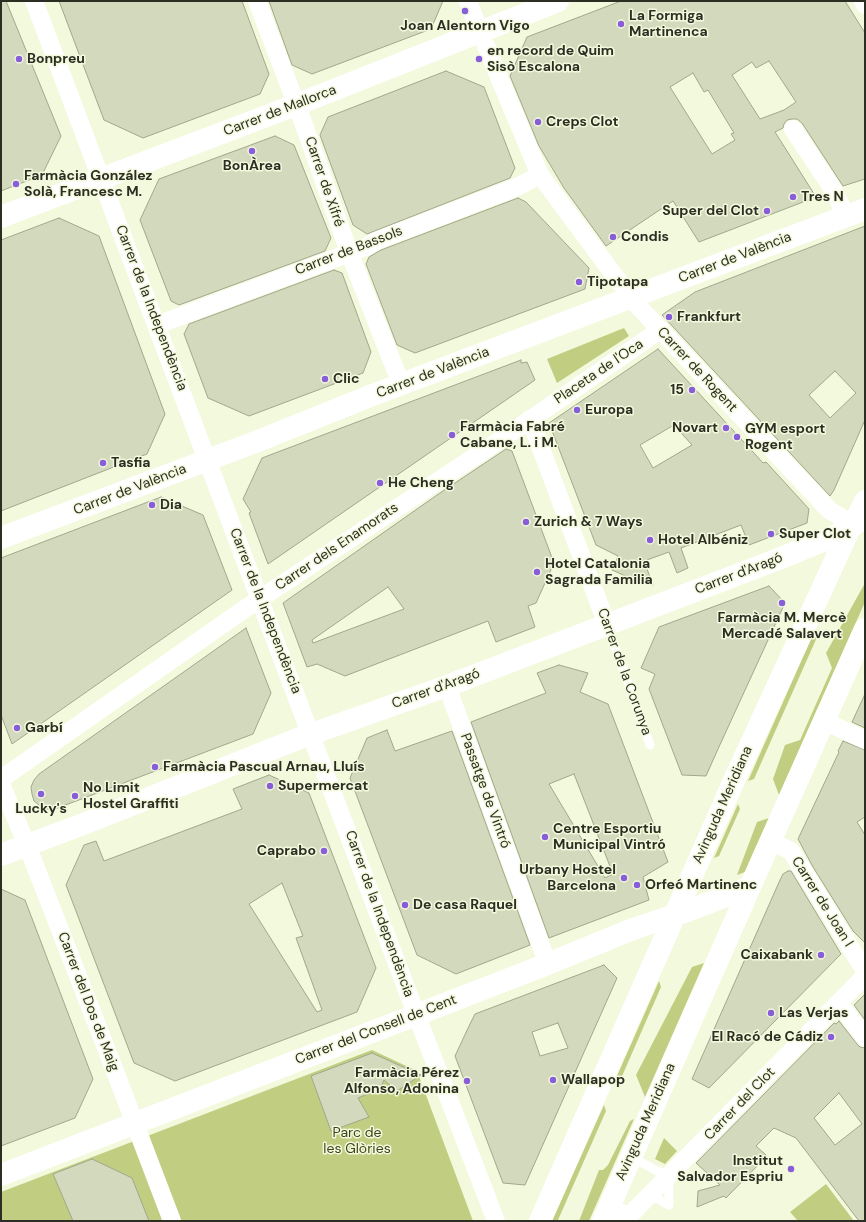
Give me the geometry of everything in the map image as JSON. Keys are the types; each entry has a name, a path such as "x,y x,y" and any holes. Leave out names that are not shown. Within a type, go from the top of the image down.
{"main road":[{"name":"Carrer de Mallorca","path":"1,217 296,104 558,1"},
{"name":"Carrer de València","path":"1,538 208,460 401,384 856,213"},
{"name":"Avinguda Meridiana","path":"540,1221 674,915 852,519 858,516 865,501"},
{"name":"Carrer d'Aragó","path":"1,855 311,734 447,686 781,558 832,537 852,519"},
{"name":"Avinguda Meridiana","path":"606,1214 865,629"},
{"name":"Carrer del Consell de Cent","path":"1,1175 545,965 633,929 750,887"}],"street":[{"name":"Carrer de la Independència","path":"34,1 416,1015 496,1221"},
{"name":"Carrer de Xifré","path":"257,1 349,252 401,384"},
{"path":"468,1 476,22"},
{"path":"863,1 865,5"},
{"path":"486,46 540,175 620,283"},
{"path":"793,129 834,191 856,213"},
{"name":"Carrer de Bassols","path":"157,325 368,246 376,240 516,187 540,175"},
{"name":"Carrer de Rogent","path":"638,306 829,510 852,519"},
{"name":"Placeta de l'Oca","path":"534,417 660,330"},
{"name":"Carrer dels Enamorats","path":"1,779 277,586 534,417"},
{"name":"Carrer de la Corunya","path":"534,417 607,625"},
{"name":"Passatge de Vintró","path":"447,686 544,954 545,965"},
{"path":"824,721 865,740"},
{"name":"Carrer del Dos de Maig","path":"1,784 27,845 172,1221"},
{"name":"Carrer de Joan I","path":"771,841 791,851 865,971"},
{"name":"Carrer del Clot","path":"606,1214 629,1216 865,976"},
{"path":"839,1003 865,1038"}],"lane":[{"name":"Carrer de la Corunya","path":"607,625 650,745"},
{"path":"631,1157 669,1177"}],"green space":[{"path":"624,328 629,336 557,383 547,359"},
{"path":"865,583 865,602 779,795 773,779 785,745 800,740 832,668 826,653"},
{"path":"815,630 818,635 754,779 748,781"},
{"path":"738,804 740,809 719,856 714,858"},
{"path":"769,818 745,872 737,875 757,822"},
{"path":"704,963 645,1097 636,1075 692,967"},
{"path":"659,981 661,987 619,1083 613,1085"},
{"name":"Parc de les Glòries","path":"372,1050 417,1071 473,1221 1,1221 1,1192"},
{"path":"604,1105 606,1111 558,1220 552,1221"},
{"path":"634,1119 589,1221 579,1221 599,1170 603,1170 608,1165 630,1121"},
{"path":"664,1138 677,1151 665,1164 655,1159"},
{"path":"826,1184 854,1221 798,1221 790,1212"}],"building":[{"path":"1,1 6,1 61,136 42,175 1,191"},
{"path":"59,1 242,1 269,74 260,94 143,138 104,120"},
{"path":"269,1 443,1 431,29 312,74 292,65"},
{"path":"621,1 845,1 865,33 865,179 843,186 802,123 797,119 787,120 783,128 775,132 816,197 699,242 673,201 606,246 564,188 539,146 510,76 527,37","holes":["769,61 796,102 784,110 760,119 732,75 752,62 756,68","693,73 704,92 708,90 734,133 731,134 735,140 712,154 670,87"]},
{"path":"446,71 484,87 515,168 510,178 367,234 353,225 320,135 328,117"},
{"path":"275,136 294,145 331,238 325,251 179,305 171,301 140,220 159,179"},
{"path":"518,198 526,202 589,268 585,289 415,353 397,345 366,264 369,257 381,250"},
{"path":"59,218 99,236 165,414 147,454 1,511 1,240"},
{"path":"865,226 865,420 830,496 662,315 695,292","holes":["835,371 856,393 830,418 809,395"]},
{"path":"334,270 342,273 371,352 363,373 249,416 208,398 184,334 189,324"},
{"path":"658,349 763,463 766,462 809,509 807,523 749,545 741,525 681,548 688,568 677,573 669,552 644,561 653,585 641,583 612,570 618,556 596,545 549,423","holes":["674,425 692,445 653,468 640,445"]},
{"path":"521,360 521,363 527,362 535,380 268,564 249,513 251,512 243,499 262,458"},
{"path":"506,449 512,451 554,563 536,603 528,606 535,627 496,642 488,621 345,676 317,664 307,667 283,603 437,495","holes":["388,587 404,609 313,643 312,640"]},
{"path":"161,497 203,515 232,590 12,744 1,715 1,558"},
{"path":"769,586 785,603 706,776 682,775 649,689 655,674 641,668 659,627"},
{"path":"246,628 271,693 253,734 55,809 45,809 34,801 31,787 39,774"},
{"path":"559,665 588,673 580,692 608,704 668,862 643,877 649,900 549,938 471,722 546,693 537,673","holes":["574,774 613,874 605,878 549,784"]},
{"path":"865,694 865,728 852,722"},
{"path":"387,730 395,751 452,731 530,945 456,974 417,955 350,778 367,738"},
{"path":"843,741 865,750 865,817 857,822 865,835 865,943 853,931 813,867 798,839"},
{"path":"269,775 309,793 376,968 357,1012 175,1081 134,1063 66,885 84,845 96,841 104,861 242,809 233,789","holes":["282,883 303,936 296,938 322,1010 317,1012 249,904"]},
{"path":"791,871 841,954 709,1088 692,1079 780,880 783,874"},
{"path":"1,889 25,900 93,1079 75,1118 1,1146"},
{"path":"604,965 617,978 525,1185 503,1183 455,1056 475,1014","holes":["558,1023 568,1048 540,1056 532,1032"]},
{"path":"865,994 865,1020 854,1005"},
{"path":"839,1021 857,1044 860,1047 865,1048 865,1221 859,1221 796,1138 774,1128 756,1146 767,1156 726,1198 724,1196 697,1207 698,1191 720,1185 696,1163 834,1023 836,1024","holes":["839,1093 862,1124 835,1145 814,1118"]},
{"path":"372,1053 421,1075 397,1091 384,1080 380,1089 358,1098 369,1117 331,1131 311,1076"},
{"path":"92,1159 132,1178 149,1221 73,1221 53,1174"}],"place":[{"name":"Joan Alentorn Vigo","path":"465,11"},
{"name":"La Formiga Martinenca","path":"621,24"},
{"name":"Bonpreu","path":"19,59"},
{"name":"en record de Quim Sisò Escalona","path":"479,59"},
{"name":"Creps Clot","path":"538,122"},
{"name":"BonÀrea","path":"252,151"},
{"name":"Farmàcia González Solà, Francesc M.","path":"16,184"},
{"name":"Tres N","path":"793,197"},
{"name":"Super del Clot","path":"767,211"},
{"name":"Condis","path":"613,237"},
{"name":"Tipotapa","path":"579,282"},
{"name":"Frankfurt","path":"669,317"},
{"name":"Clic","path":"325,379"},
{"name":"15","path":"692,390"},
{"name":"Europa","path":"577,410"},
{"name":"Novart","path":"726,428"},
{"name":"Farmàcia Fabré Cabane, L. i M.","path":"452,435"},
{"name":"GYM esport Rogent","path":"737,437"},
{"name":"Tasfia","path":"103,463"},
{"name":"He Cheng","path":"380,483"},
{"name":"Dia","path":"152,505"},
{"name":"Zurich & 7 Ways","path":"526,522"},
{"name":"Super Clot","path":"771,534"},
{"name":"Hotel Albéniz","path":"650,540"},
{"name":"Hotel Catalonia Sagrada Familia","path":"537,572"},
{"name":"Farmàcia M. Mercè Mercadé Salavert","path":"782,603"},
{"name":"Garbí","path":"17,728"},
{"name":"Farmàcia Pascual Arnau, Lluís","path":"155,767"},
{"name":"Supermercat","path":"270,786"},
{"name":"Lucky's","path":"41,794"},
{"name":"No Limit Hostel Graffiti","path":"75,796"},
{"name":"Centre Esportiu Municipal Vintró","path":"545,837"},
{"name":"Caprabo","path":"324,851"},
{"name":"Urbany Hostel Barcelona","path":"624,878"},
{"name":"Orfeó Martinenc","path":"637,885"},
{"name":"De casa Raquel","path":"405,905"},
{"name":"Caixabank","path":"821,955"},
{"name":"Las Verjas","path":"771,1013"},
{"name":"El Racó de Cádiz","path":"831,1037"},
{"name":"Wallapop","path":"553,1080"},
{"name":"Farmàcia Pérez Alfonso, Adonina","path":"467,1081"},
{"name":"Institut Salvador Espriu","path":"791,1169"}]}
